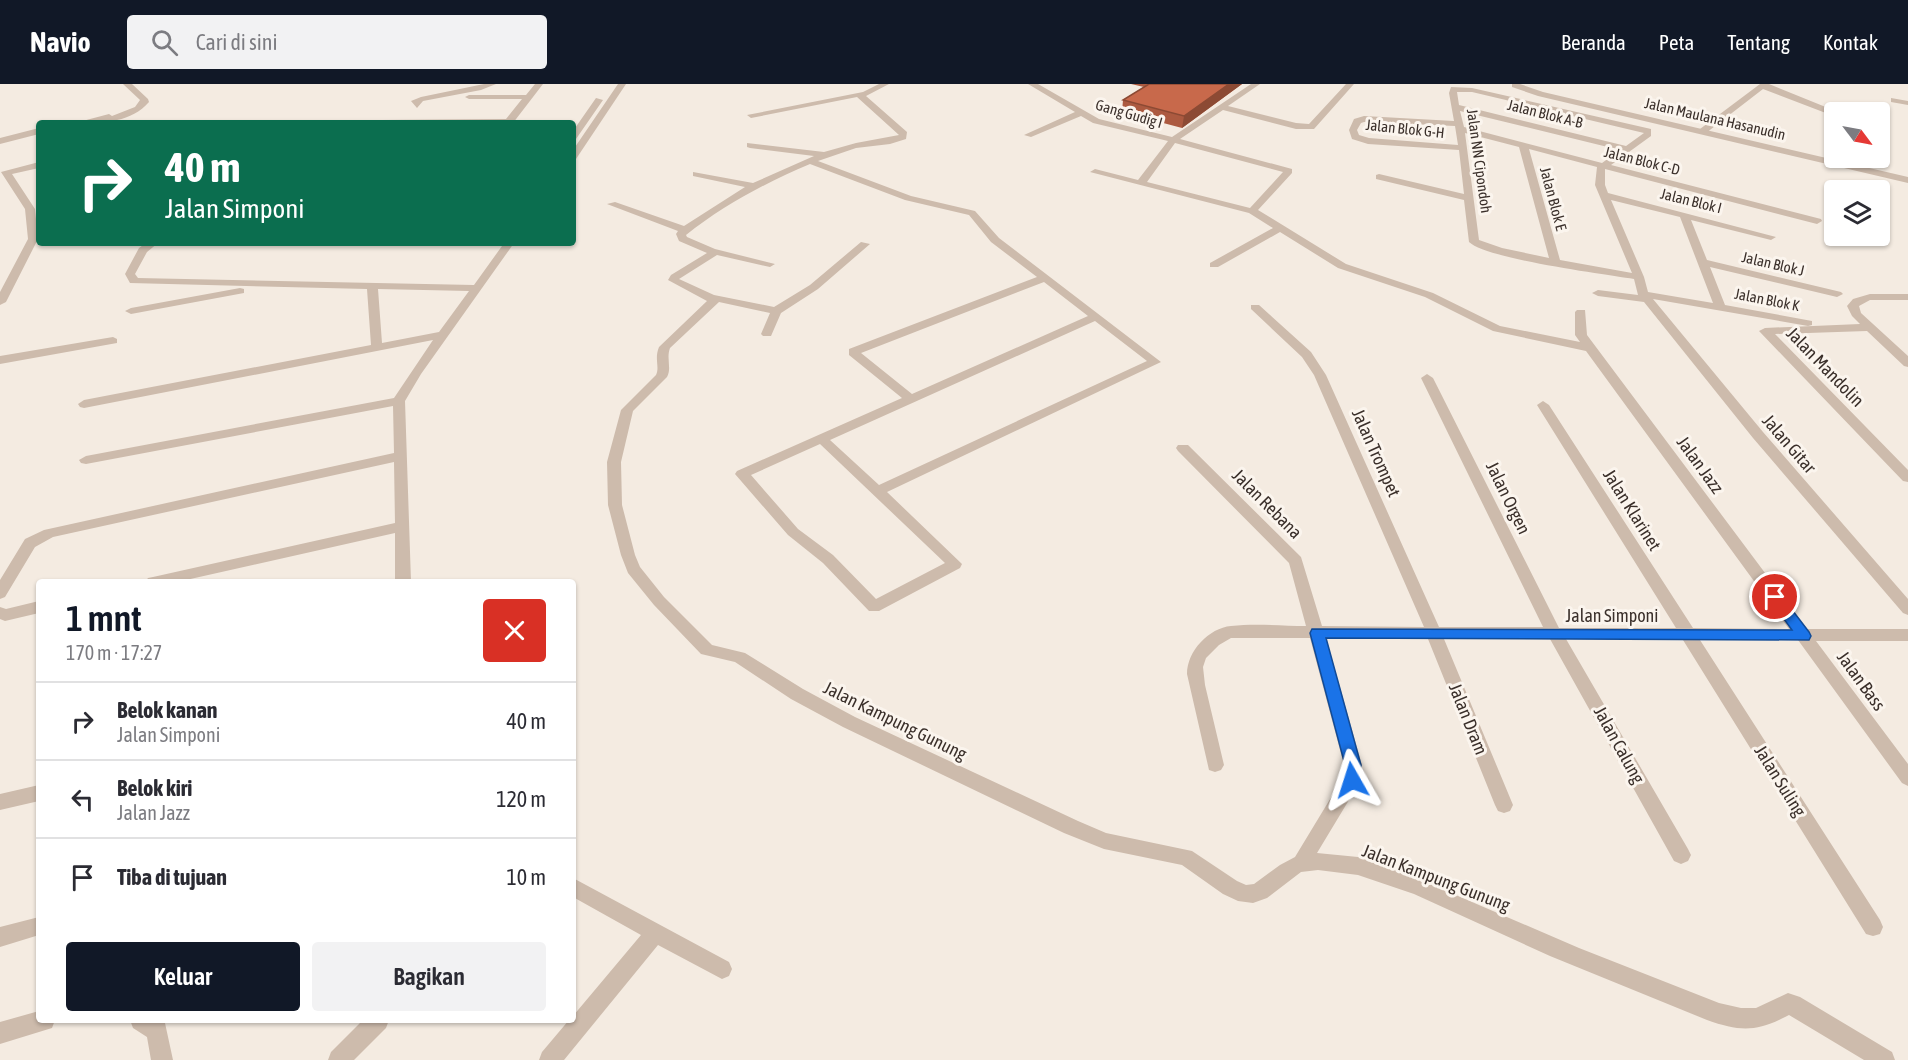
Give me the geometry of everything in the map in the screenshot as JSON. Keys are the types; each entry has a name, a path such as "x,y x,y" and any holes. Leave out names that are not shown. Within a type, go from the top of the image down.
{"street":[{"path":"93,120 138,109 145,102 127,84"},
{"path":"417,105 415,101 421,99 492,84"},
{"path":"510,120 540,84"},
{"path":"576,133 610,84"},
{"path":"576,153 622,84"},
{"path":"751,115 862,94 885,84"},
{"name":"Gang Gudig I","path":"1032,84 1080,113 1105,124 1173,140 1141,183"},
{"path":"1173,140 1256,84"},
{"path":"1221,107 1296,126 1311,127 1350,84"},
{"name":"Jalan Maulana Hasanudin","path":"1512,85 1708,128 1908,180"},
{"path":"1708,128 1764,85 1824,109"},
{"name":"Jalan NN Cipondoh","path":"1533,104 1459,88 1453,93 1460,126 1474,242 1500,252 1555,261"},
{"path":"1544,92 1533,104 1648,131 1648,134 1602,166 1600,178 1604,195 1645,296"},
{"path":"770,264 712,251 682,239 680,236 685,230 753,186 862,143 896,140 903,137 904,134 860,96 862,94"},
{"path":"469,97 529,98"},
{"path":"1894,100 1908,103"},
{"name":"Jalan Blok A-B","path":"1456,106 1628,148"},
{"path":"1028,135 1080,113"},
{"path":"108,120 121,114"},
{"name":"Jalan Blok G-H","path":"1460,126 1364,119 1357,122 1353,130 1355,137 1368,141 1463,148"},
{"name":"Jalan Blok C-D","path":"1460,126 1602,166 1818,221"},
{"path":"0,141 36,132"},
{"path":"1173,140 1289,171 1252,211"},
{"path":"750,145 828,155"},
{"name":"Jalan Blok E","path":"1523,145 1555,261"},
{"name":"Jalan Maulana Hasanudin","path":"1814,155 1824,156"},
{"path":"812,162 908,198 972,213 995,240 1155,363 878,491"},
{"path":"0,302 36,238 30,209 3,173 36,166"},
{"name":"Jalan Maulana Hasanudin","path":"1883,168 1908,174"},
{"path":"1095,172 1252,211 1342,266 1429,295 1497,329 1591,348"},
{"path":"696,174 753,186"},
{"path":"1379,177 1469,198"},
{"name":"Jalan Blok I","path":"1604,195 1771,237"},
{"path":"612,204 685,230"},
{"path":"1684,215 1720,306"},
{"path":"1214,265 1280,228"},
{"path":"767,334 776,311 814,286 865,244"},
{"path":"149,246 143,250 130,274 134,281 477,288"},
{"path":"403,579 399,401 415,374 507,246"},
{"path":"712,251 710,256 673,279 712,298 727,299 776,311"},
{"path":"1555,261 1639,277"},
{"name":"Jalan Blok J","path":"1702,262 1837,294"},
{"path":"911,399 853,351 1045,278"},
{"path":"131,311 273,285"},
{"path":"372,286 377,348"},
{"name":"Jalan Blok K","path":"1598,293 1645,296 1720,306 1808,324"},
{"name":"Jalan Gitar","path":"1645,296 1758,435 1908,609"},
{"path":"1908,297 1859,300 1853,306 1856,314 1868,327 1908,363"},
{"name":"Jalan Kampung Gunung","path":"712,298 713,302 665,347 661,357 664,371 662,377 627,410 614,462 615,505 622,540 633,569 659,602 701,646 713,652 739,657 797,694 849,722 1071,827 1104,841 1185,857 1243,894 1253,894 1265,889 1287,869 1302,863 1341,863 1415,886 1572,955 1682,1000 1739,1019 1762,1017 1788,1004 1800,1008 1884,1060"},
{"name":"Jalan Trompet","path":"1255,308 1307,355 1320,375 1434,634"},
{"name":"Jalan Jazz","path":"1581,312 1579,332 1804,636"},
{"path":"822,439 956,564 874,607 828,559 793,531 742,474 1095,317"},
{"name":"Jalan Mandolin","path":"1868,327 1838,330 1764,331 1908,478"},
{"path":"84,404 443,335"},
{"path":"0,360 113,341"},
{"name":"Jalan Orgen","path":"1427,378 1547,620 1557,635"},
{"path":"86,460 399,401"},
{"name":"Jalan Klarinet","path":"1543,405 1687,635"},
{"name":"Jalan Rebana","path":"1183,448 1296,561 1317,633 1353,765 1352,780 1346,793 1322,827 1302,863"},
{"path":"0,593 30,543 49,532 400,456"},
{"path":"174,579 402,526"},
{"path":"0,613 5,615 36,608"},
{"name":"Jalan Simponi","path":"1215,765 1194,669 1206,646 1215,637 1230,632 1908,635"},
{"name":"Jalan Dram","path":"1434,634 1503,805"},
{"name":"Jalan Calung","path":"1557,635 1681,855"},
{"name":"Jalan Suling","path":"1687,635 1873,927"},
{"name":"Jalan Bass","path":"1804,636 1908,778"},
{"path":"0,802 36,794"},
{"path":"576,889 722,969"},
{"path":"0,937 36,927"},
{"path":"550,1060 656,932"},
{"path":"0,1033 36,1022"},
{"path":"339,1060 375,1023"},
{"path":"156,1024 162,1060"}],"building":[{"path":"1149,84 1229,84 1184,116 1123,100"}],"route":[{"path":"1352,780 1353,765 1317,633 1804,636 1775,597"}]}
